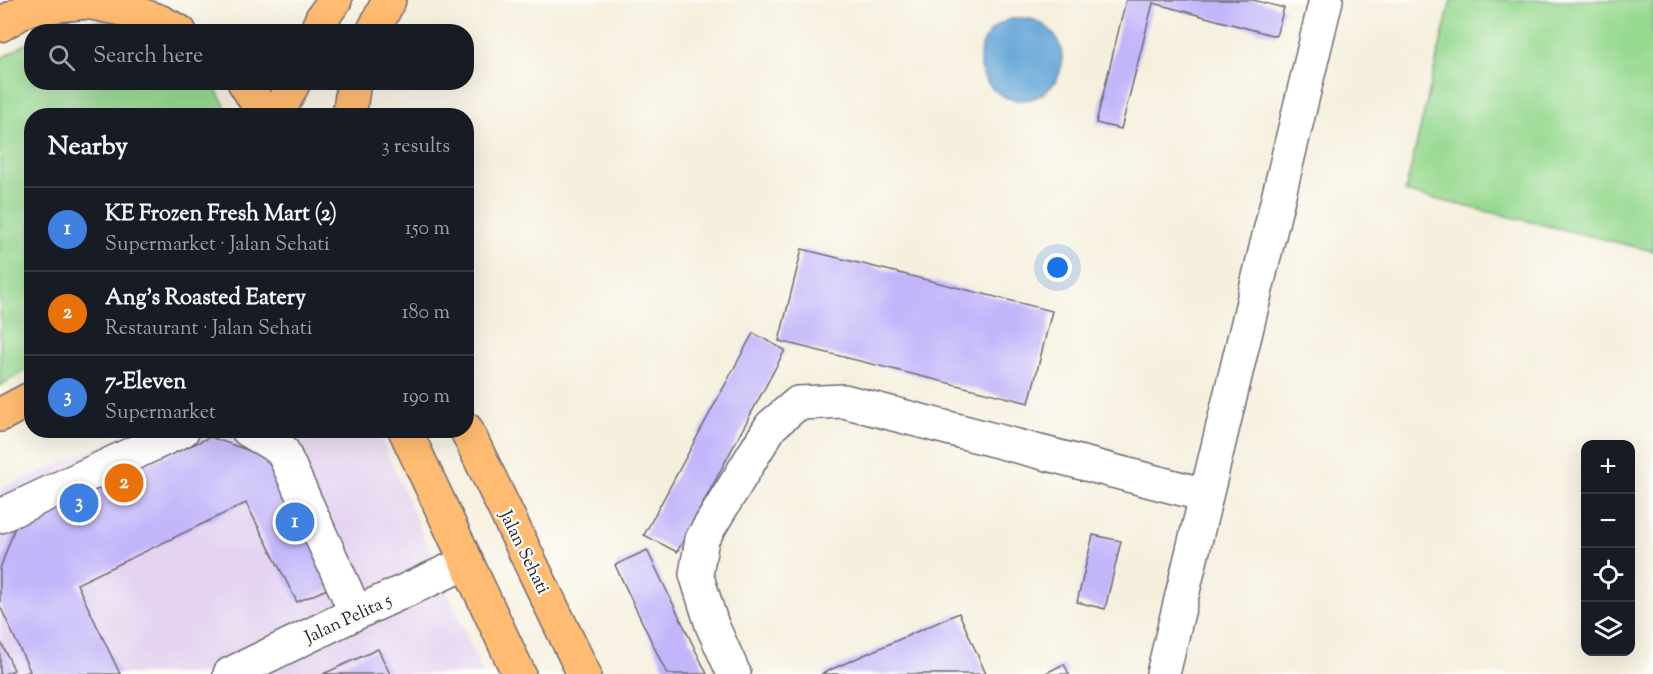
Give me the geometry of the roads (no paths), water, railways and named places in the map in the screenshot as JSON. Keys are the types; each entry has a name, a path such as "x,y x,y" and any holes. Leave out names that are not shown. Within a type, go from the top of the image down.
{"main road":[{"path":"319,24 335,0"},
{"path":"377,24 389,0"},
{"path":"0,25 36,4 87,2 122,9 165,24"},
{"path":"248,90 258,108"},
{"path":"280,108 290,90"},
{"path":"350,108 353,90"},
{"path":"0,415 24,402"},
{"path":"409,438 519,674"},
{"name":"Jalan Sehati","path":"470,438 584,674"}],"lane":[{"path":"1163,674 1326,0"},
{"path":"734,674 712,625 696,574 702,539 771,426 798,403 844,401 1205,495"},
{"path":"0,516 166,438"},
{"path":"262,438 282,450 356,613"},
{"name":"Jalan Pelita 5","path":"230,674 466,563"}],"water":[{"path":"1021,18 1037,21 1050,30 1059,43 1062,59 1059,75 1050,88 1037,97 1021,100 1005,97 992,88 983,75 980,59 983,43 992,30 1005,21"}],"place":[{"name":"Ang's Roasted Eatery","path":"124,483"},
{"name":"7-Eleven","path":"79,503"},
{"name":"KE Frozen Fresh Mart (2)","path":"295,522"}]}
